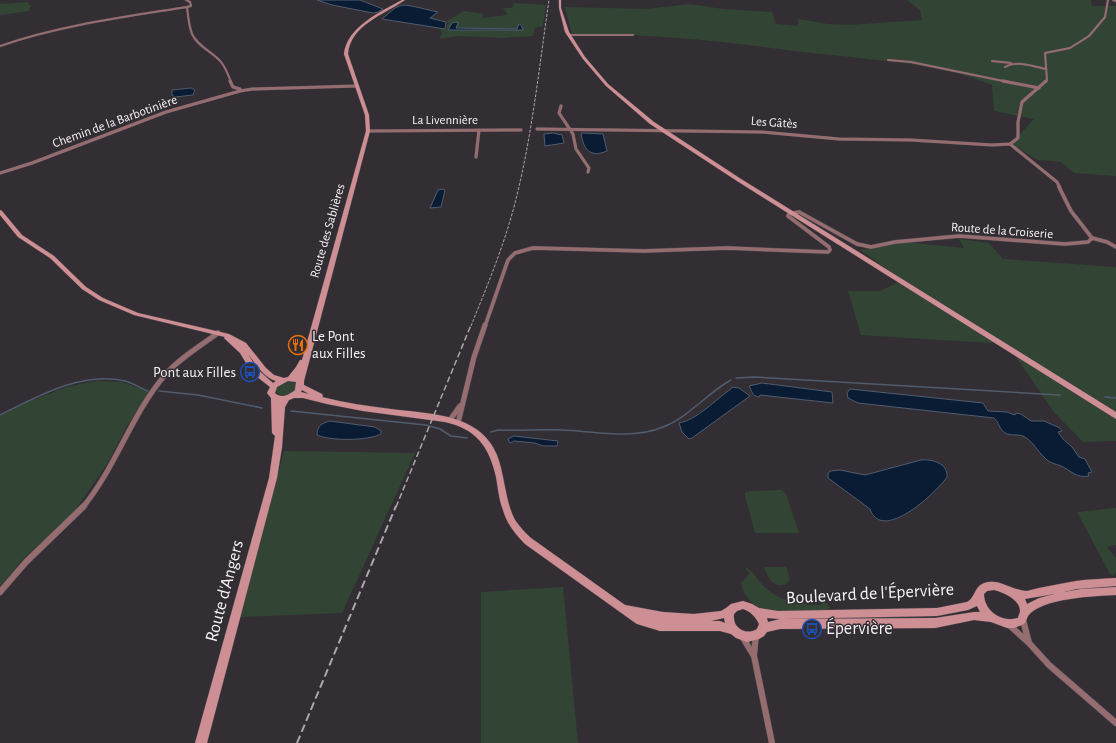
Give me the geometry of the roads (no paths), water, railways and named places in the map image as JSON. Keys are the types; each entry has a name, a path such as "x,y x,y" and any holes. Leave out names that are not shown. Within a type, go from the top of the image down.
{"street":[{"path":"1,45 69,26 191,6 186,0"},
{"name":"Route des Sablières","path":"300,384 306,353 368,130 367,114 346,51 349,40 371,20 404,0"},
{"path":"563,0 561,11 569,35 584,58 607,84 629,105 663,131 1116,416"},
{"path":"1108,0 1105,17 1089,36 1074,46 1045,53 1046,80 1022,102 1020,107 1018,138 1010,144 1057,182 1071,211 1092,238 1107,242 1116,247"},
{"path":"187,7 193,36 207,52 220,61 234,91"},
{"path":"569,35 633,35"},
{"path":"888,60 911,62 1039,88"},
{"path":"992,61 1046,69"},
{"path":"1005,67 1011,64"},
{"name":"Chemin de la Barbotinière","path":"0,173 32,163 162,114 198,104 234,91 245,89 357,86"},
{"path":"561,106 559,113 572,134 576,149 589,168 588,172"},
{"name":"Les Gâtès","path":"537,129 761,132 839,139 911,140 992,145 1010,144"},
{"name":"La Livennière","path":"368,130 521,130"},
{"path":"476,157 479,130"},
{"path":"672,137 672,133 678,130"},
{"path":"0,212 20,236 52,257 84,288 101,299 136,314 227,335 244,345 264,370 274,378 286,379 300,384 313,394 340,404"},
{"name":"Route de la Croiserie","path":"792,213 799,212 804,214 857,244 871,247 895,242 959,236 1065,244 1081,244 1088,242 1092,238"},
{"path":"454,421 462,403 474,357 508,260 515,253 524,249 544,248 644,251 727,248 828,252 830,250 829,247 788,216 792,213"},
{"path":"218,333 231,340 243,352 254,371 273,386 286,379"},
{"path":"0,592 18,570 63,528 89,498 105,475 133,422 165,374 173,366 218,333"},
{"name":"Route des Sablières","path":"286,379 299,368 306,353"},
{"name":"Route d'Angers","path":"200,743 273,478 278,447 281,407 300,384"},
{"name":"Route d'Angers","path":"273,386 271,393 275,398 275,426 278,447"},
{"path":"275,398 303,395 370,410 454,421 473,430 481,436 492,452 508,514 514,528 521,535 623,608 630,616 653,624 670,627 720,626 749,637 759,632"},
{"path":"454,421 462,403"},
{"path":"1116,582 1076,585 1026,595 999,587 989,586 982,589 979,596 982,608 993,618 1008,624 1029,643 1049,665 1116,723"},
{"path":"1010,591 1021,601 1029,643"},
{"path":"1008,624 1015,624 1033,605 1040,602 1085,592 1116,591"},
{"name":"Boulevard de l'Épervière","path":"759,612 786,615 938,612 968,606 974,603 979,596"},
{"path":"623,608 649,616 669,618 710,617 723,614 731,611 736,606 743,605 752,607 759,612 763,620 754,656 772,743"},
{"path":"731,611 729,620 754,656"},
{"name":"Boulevard de l'Épervière","path":"759,632 780,624 935,623 974,616 993,618"}],"water":[{"path":"317,0 360,0 383,9 373,13 332,5"},
{"path":"402,5 438,12 430,18 446,22 445,29 382,19 395,8"},
{"path":"452,23 458,23 456,28 517,29 519,24 523,30 448,30"},
{"path":"191,88 195,90 193,95 175,97 172,95 172,90"},
{"path":"553,133 562,135 564,143 545,146 544,134"},
{"path":"581,134 603,134 607,151 596,154 589,151 582,140"},
{"path":"438,190 445,190 441,207 430,208"},
{"path":"762,383 832,392 833,403 760,395 759,397 755,396 749,386"},
{"path":"732,387 739,388 750,396 689,439 682,432 679,423 699,414"},
{"path":"850,389 983,403 988,411 1007,412 1015,415 1016,413 1021,414 1031,421 1044,421 1060,428 1062,431 1058,432 1063,439 1072,447 1079,457 1085,459 1092,472 1088,473 1089,476 1081,476 1049,462 1032,443 1023,436 1005,433 1001,430 994,418 858,403 848,398 847,393"},
{"path":"330,421 375,427 381,431 381,434 358,439 340,439 317,435 320,425"},
{"path":"514,436 558,441 557,446 543,446 535,443 514,441 510,443 508,439"},
{"path":"921,460 930,460 942,465 947,472 947,477 932,493 909,512 897,518 886,521 876,518 870,509 828,478 830,471 840,470 865,475"}],"waterway":[{"path":"736,378 755,377 1060,395"},
{"path":"0,415 45,393 77,382 93,379 125,381 148,391"},
{"path":"491,432 498,430 554,430 626,434 651,431 672,423 690,411 722,385 731,380"},
{"path":"159,391 198,395 262,408"},
{"path":"1105,397 1116,398"},
{"path":"291,411 426,425 440,429 451,436 467,438"}],"railway":[{"path":"471,326 511,219 521,178 531,128 549,0"},
{"path":"396,507 471,325"},
{"path":"297,743 396,506"}],"place":[{"name":"Le Pont aux Filles","path":"298,345"},
{"name":"Pont aux Filles","path":"250,372"},
{"name":"Épervière","path":"812,629"}]}
